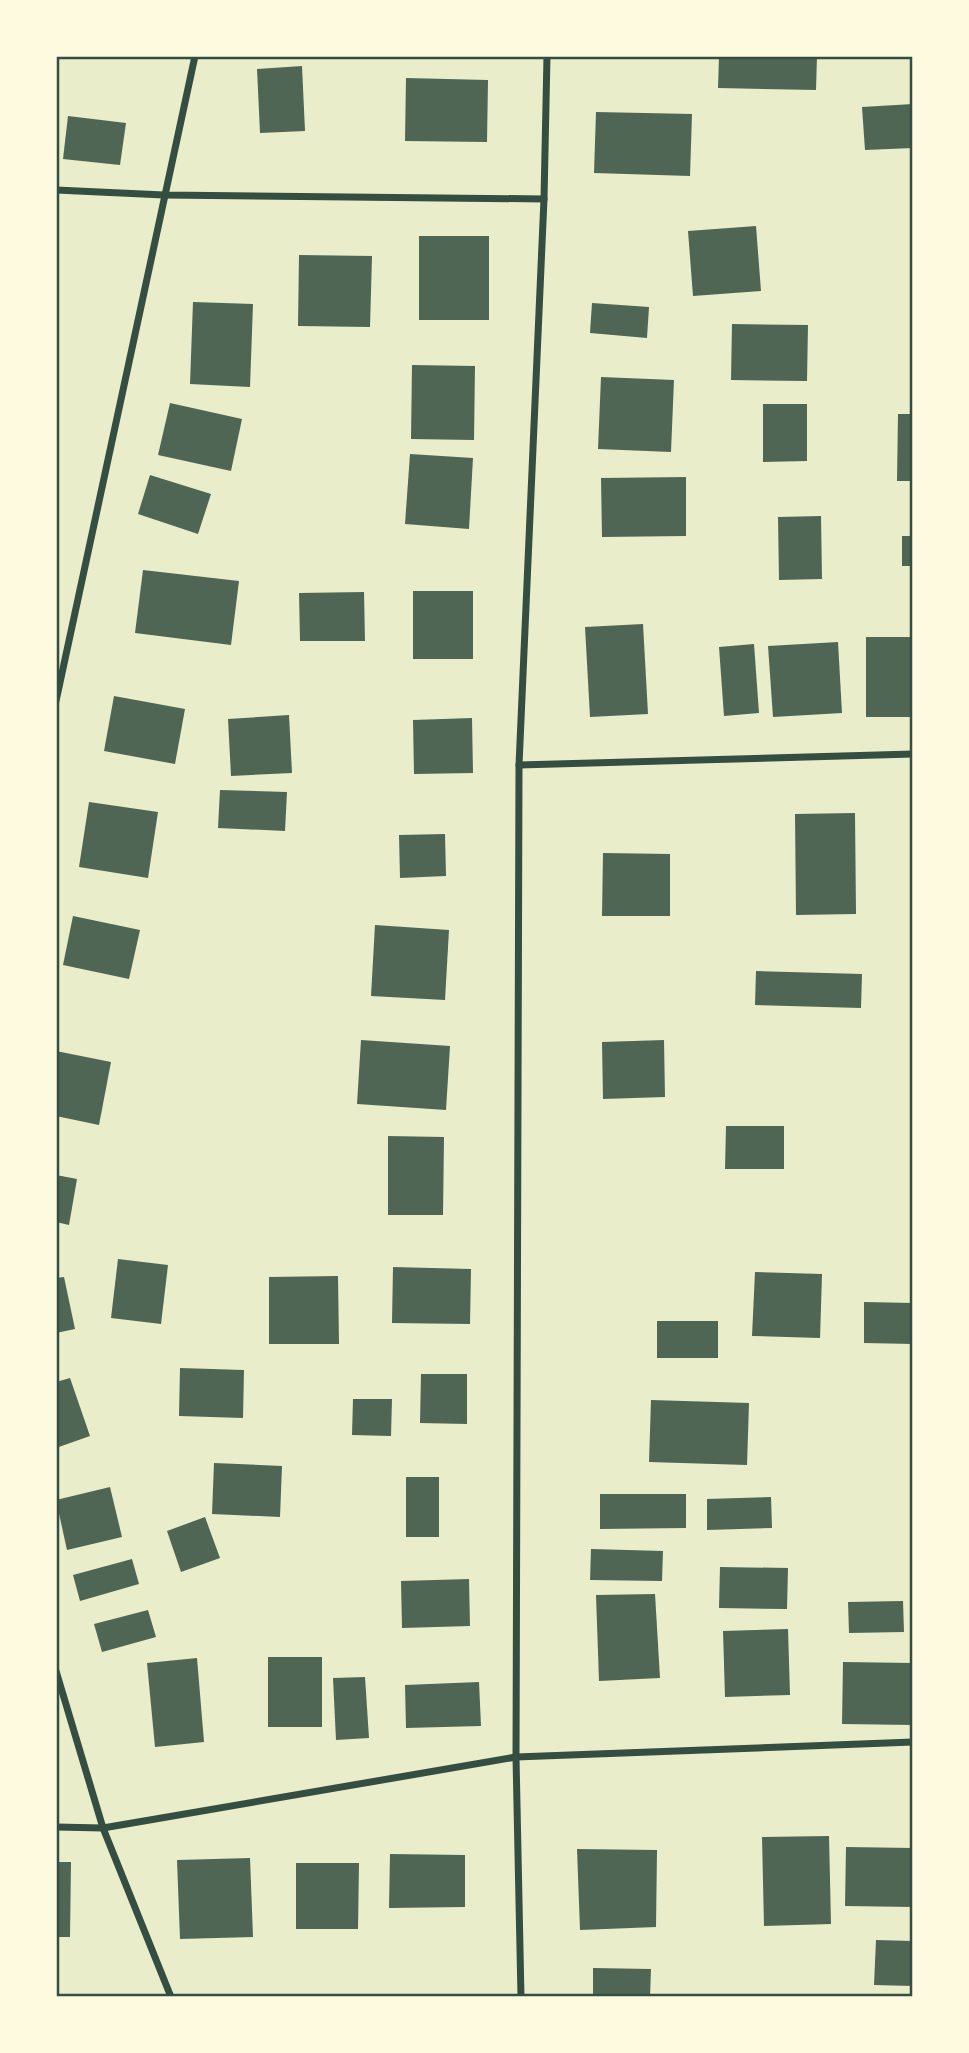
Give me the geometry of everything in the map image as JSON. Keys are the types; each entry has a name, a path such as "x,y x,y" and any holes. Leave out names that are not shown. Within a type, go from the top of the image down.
{"street":[{"path":"56,701 195,56"},
{"path":"521,1997 516,1757 520,765 544,199 547,56"},
{"path":"56,190 164,195 544,199"},
{"path":"520,765 913,754"},
{"path":"56,1671 103,1828 171,1997"},
{"path":"56,1827 103,1828 516,1757 913,1742"}],"building":[{"path":"719,56 817,56 816,90 718,88"},
{"path":"302,66 305,131 260,133 257,69"},
{"path":"406,78 488,80 487,142 405,141"},
{"path":"913,104 913,148 865,150 862,107"},
{"path":"596,112 692,114 690,176 594,173"},
{"path":"68,116 126,123 120,165 63,159"},
{"path":"756,226 761,291 693,296 688,231"},
{"path":"419,236 489,236 489,320 419,320"},
{"path":"299,255 372,256 370,327 298,326"},
{"path":"193,302 253,304 250,387 190,384"},
{"path":"592,303 649,307 647,338 590,333"},
{"path":"732,324 808,325 807,381 731,380"},
{"path":"412,365 475,366 474,440 411,439"},
{"path":"601,377 674,380 671,452 598,449"},
{"path":"170,403 242,419 231,471 158,455"},
{"path":"763,404 807,404 807,461 763,462"},
{"path":"898,414 913,414 913,481 897,481"},
{"path":"410,454 473,458 469,529 405,524"},
{"path":"150,475 211,494 198,534 138,514"},
{"path":"686,477 686,536 602,537 601,478"},
{"path":"821,516 822,579 779,580 778,517"},
{"path":"902,536 913,536 913,566 902,566"},
{"path":"143,570 239,581 231,645 135,633"},
{"path":"413,591 473,591 473,659 413,659"},
{"path":"364,592 365,641 300,641 299,593"},
{"path":"643,624 648,714 590,717 585,627"},
{"path":"866,637 913,637 913,717 866,717"},
{"path":"838,642 842,713 773,717 768,646"},
{"path":"754,644 759,713 724,716 719,647"},
{"path":"114,696 185,709 175,764 104,751"},
{"path":"289,715 292,773 231,776 228,719"},
{"path":"472,718 473,773 414,774 413,720"},
{"path":"220,790 287,792 285,831 218,828"},
{"path":"89,802 158,812 148,878 79,867"},
{"path":"855,813 856,914 796,915 795,814"},
{"path":"445,834 446,876 400,878 399,835"},
{"path":"603,853 670,854 670,916 602,916"},
{"path":"73,916 140,930 129,979 63,965"},
{"path":"375,925 449,930 445,1000 371,996"},
{"path":"756,971 862,974 861,1008 755,1005"},
{"path":"361,1040 450,1046 446,1110 357,1104"},
{"path":"664,1040 665,1097 603,1099 602,1042"},
{"path":"56,1051 111,1062 99,1125 56,1116"},
{"path":"726,1126 784,1126 784,1169 725,1169"},
{"path":"388,1136 444,1137 443,1215 388,1215"},
{"path":"56,1175 77,1179 69,1225 56,1222"},
{"path":"118,1259 168,1265 161,1324 111,1318"},
{"path":"393,1267 471,1269 470,1324 392,1323"},
{"path":"755,1272 822,1274 820,1338 752,1336"},
{"path":"338,1276 339,1344 269,1344 269,1277"},
{"path":"64,1277 75,1329 56,1333 56,1278"},
{"path":"864,1302 913,1303 913,1344 864,1343"},
{"path":"657,1321 718,1321 718,1358 657,1358"},
{"path":"180,1368 244,1370 243,1418 179,1416"},
{"path":"421,1374 467,1374 467,1424 420,1423"},
{"path":"70,1378 90,1436 56,1448 56,1382"},
{"path":"353,1399 392,1399 391,1436 352,1435"},
{"path":"651,1400 749,1403 747,1465 649,1462"},
{"path":"214,1463 282,1466 280,1517 212,1514"},
{"path":"406,1477 439,1477 439,1537 406,1537"},
{"path":"110,1487 122,1537 67,1550 56,1500"},
{"path":"600,1494 686,1494 686,1528 600,1529"},
{"path":"771,1497 772,1528 707,1530 707,1499"},
{"path":"205,1517 220,1558 181,1572 167,1531"},
{"path":"591,1549 663,1551 662,1581 590,1580"},
{"path":"132,1559 139,1584 80,1601 73,1575"},
{"path":"720,1567 788,1568 787,1609 719,1608"},
{"path":"469,1579 470,1626 402,1628 401,1581"},
{"path":"655,1594 660,1678 599,1681 596,1595"},
{"path":"903,1601 904,1632 849,1633 848,1602"},
{"path":"148,1610 156,1637 102,1652 94,1624"},
{"path":"788,1629 790,1695 725,1697 723,1631"},
{"path":"268,1657 322,1657 322,1727 268,1727"},
{"path":"197,1658 204,1742 155,1747 147,1663"},
{"path":"843,1662 913,1663 913,1725 842,1724"},
{"path":"365,1677 369,1738 336,1740 333,1678"},
{"path":"479,1682 481,1726 406,1728 405,1685"},
{"path":"829,1836 831,1924 764,1926 762,1837"},
{"path":"846,1847 913,1848 913,1907 845,1906"},
{"path":"577,1849 657,1850 656,1927 580,1930"},
{"path":"390,1854 465,1855 465,1907 389,1908"},
{"path":"250,1858 253,1937 180,1939 177,1860"},
{"path":"56,1862 71,1862 70,1937 56,1937"},
{"path":"296,1863 359,1863 358,1929 296,1929"},
{"path":"876,1940 913,1941 913,1986 874,1985"},
{"path":"593,1968 651,1969 650,1997 593,1997"}]}
